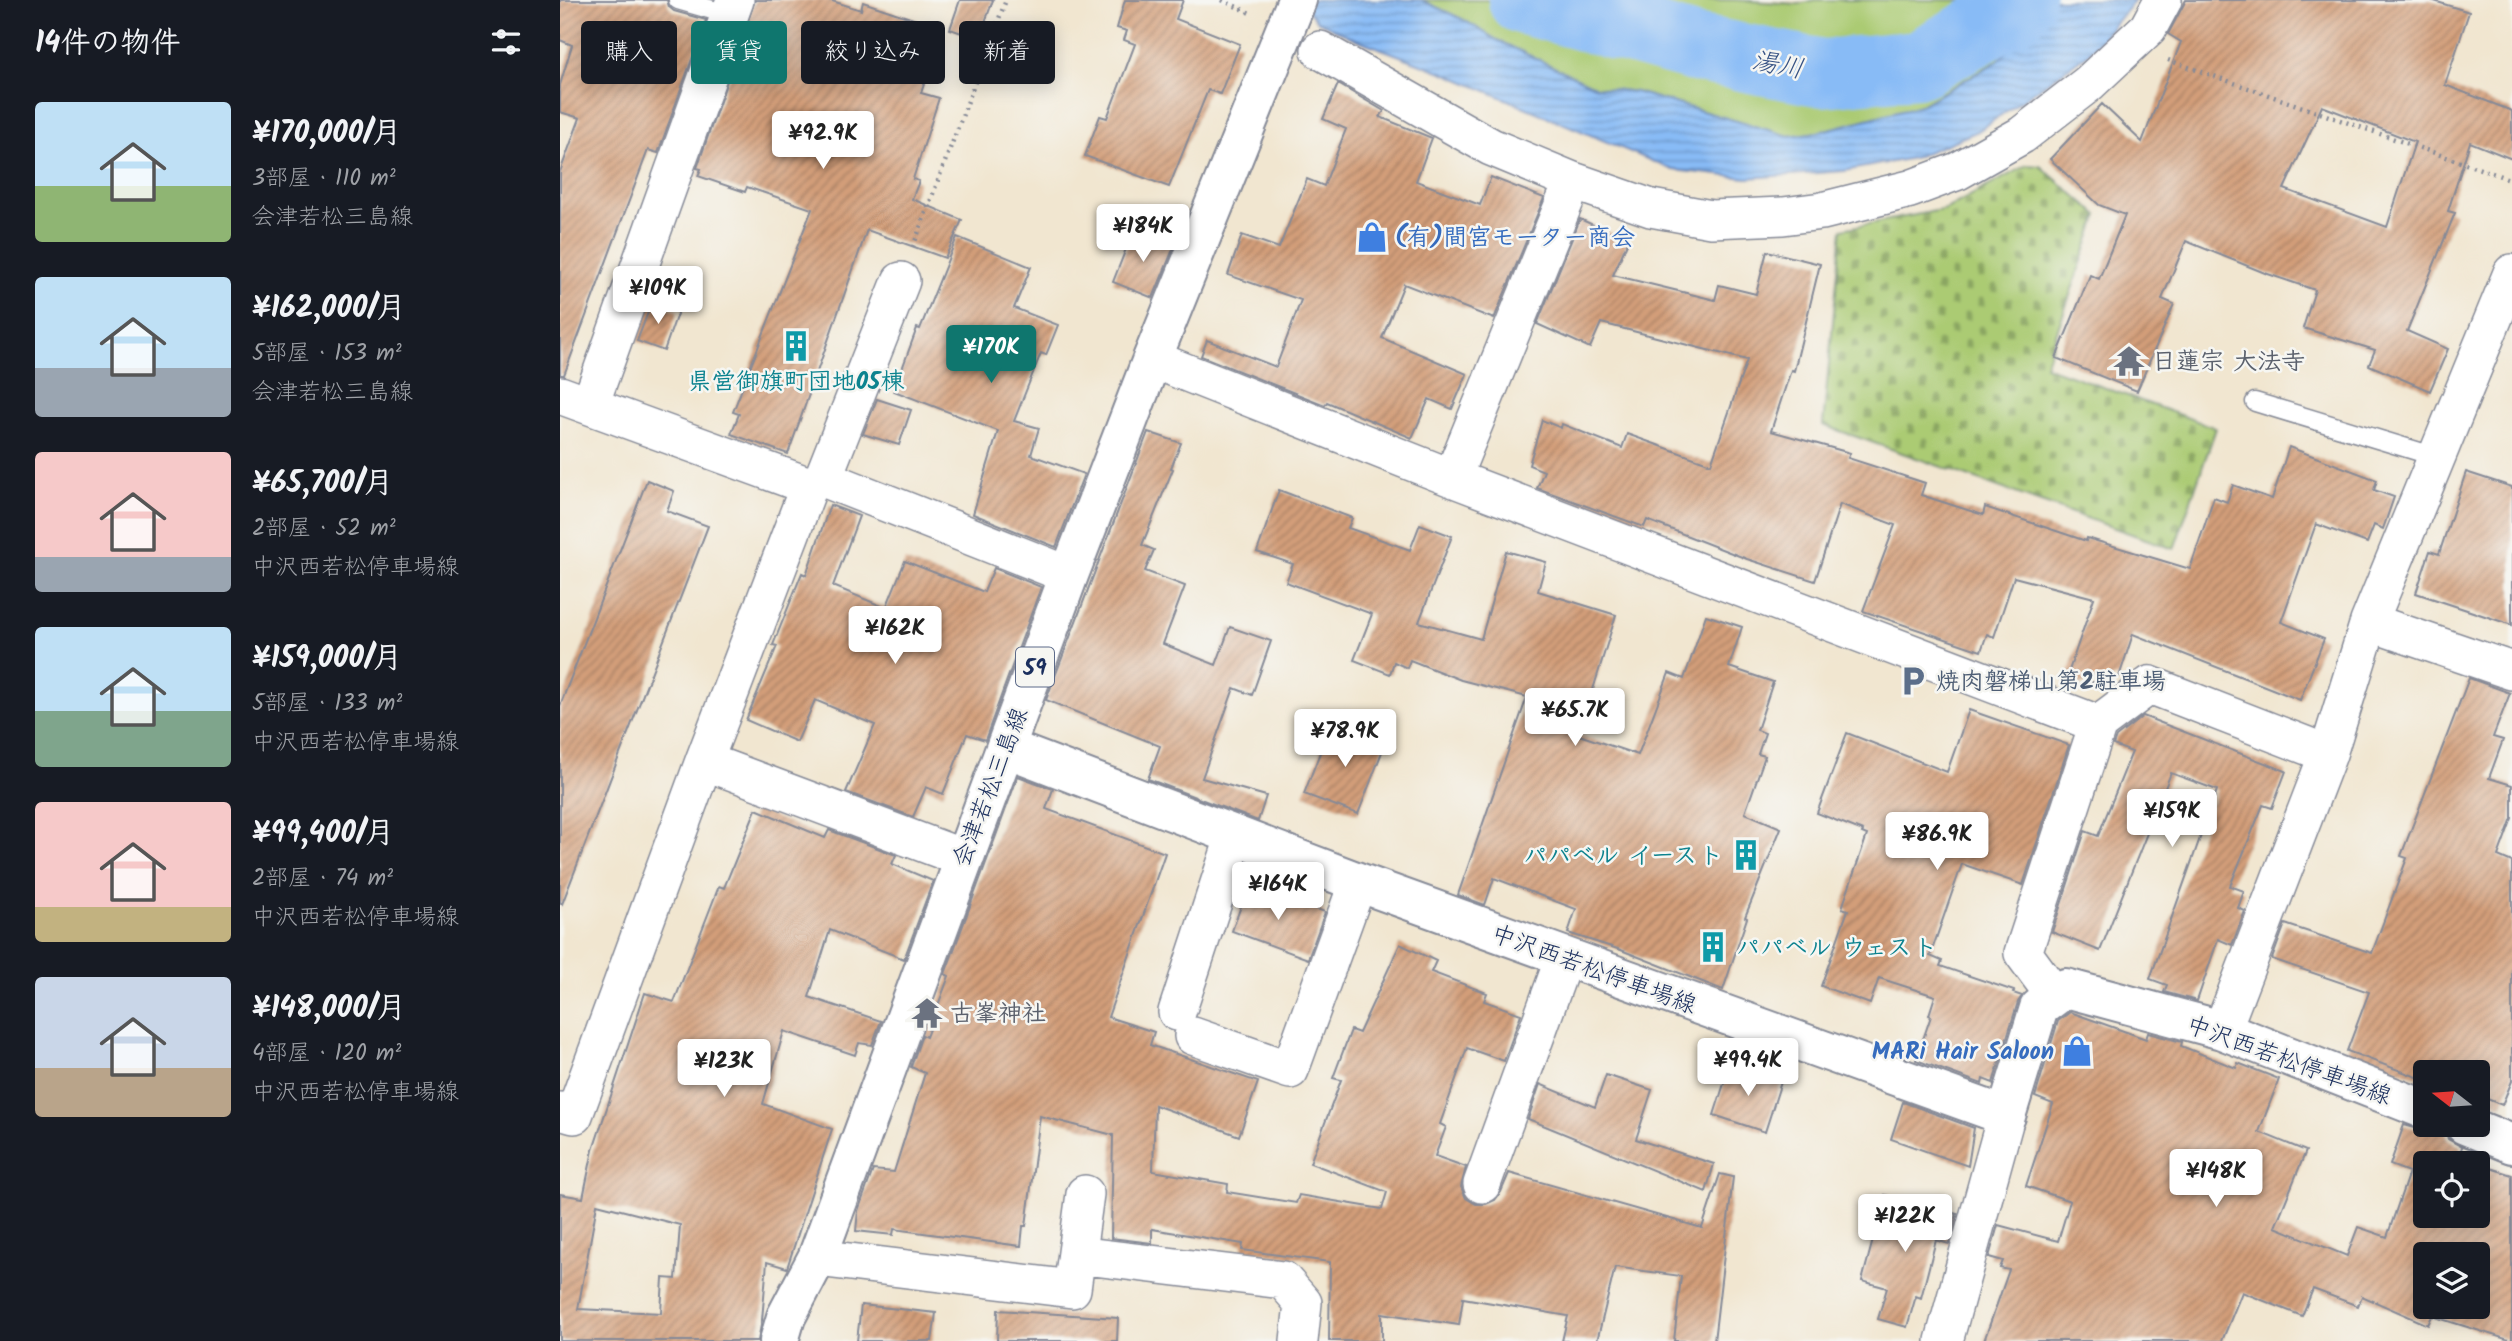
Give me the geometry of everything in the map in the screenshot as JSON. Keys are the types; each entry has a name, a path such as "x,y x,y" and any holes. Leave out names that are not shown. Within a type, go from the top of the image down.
{"main road":[{"name":"会津若松三島線","path":"783,1329 817,1258 963,858 1152,359 1294,10"},
{"name":"中沢西若松停車場線","path":"1006,748 1564,958 2006,1116"},
{"name":"中沢西若松停車場線","path":"2054,995 2066,988 2222,1030 2413,1105"},
{"path":"2006,1116 2039,1008 2054,995"},
{"path":"2490,1135 2512,1144"}],"street":[{"path":"1320,50 1490,147 1573,181 1651,208 1711,219 1783,216 1822,211 1910,189 1958,171 2022,135 2088,85 2148,28 2163,0"},
{"path":"732,8 575,400 816,482 1069,575"},
{"path":"1452,478 1573,181"},
{"path":"2222,1030 2329,754 2369,622 2512,274"},
{"path":"560,1111 574,1115 704,761 816,482 901,281"},
{"path":"1152,359 1452,478 2098,724"},
{"path":"2369,622 2512,671"},
{"path":"2054,995 2023,953 2098,724 2150,685 2329,754"},
{"path":"704,761 963,858"},
{"path":"1235,835 1185,1024 1290,1070 1358,882"},
{"path":"1482,1184 1564,958"},
{"path":"1944,1341 2006,1116"},
{"path":"817,1258 1072,1289 1085,1194"},
{"path":"1077,1255 1283,1280 1303,1303 1299,1341"}],"lane":[{"path":"678,0 732,8"},
{"path":"2255,402 2430,455"}],"path":[{"path":"901,281 1006,0"},
{"path":"2128,46 2512,180"}],"green space":[{"path":"1421,0 1735,0 1798,4 1814,0 2055,0 2046,13 1998,61 1921,105 1818,132 1789,136 1636,92 1596,87"},
{"path":"2027,165 2040,166 2098,215 2045,366 2216,428 2174,549 1823,425 1842,229 1946,209"}],"water":[{"path":"1299,0 1421,0 1596,87 1635,92 1789,136 1818,132 1921,105 1998,61 2046,13 2055,0 2135,0 2089,53 1978,131 1913,158 1844,171 1747,178 1673,170 1442,72 1353,38 1317,21"}],"building":[{"path":"560,0 667,0 674,11 706,20 691,21 691,62 658,153 648,150 564,375 560,375 560,172 580,118 560,112 560,85 572,45 560,40"},
{"path":"755,0 829,0 861,10 863,2 919,21 801,21 801,84 924,84 921,93 939,98 913,179 919,181 912,199 962,220 945,258 867,230 788,454 731,434 739,414 733,412 812,209 747,187 745,192 698,176 701,169 697,168 726,84 787,84 787,21 748,21"},
{"path":"960,0 993,0 985,21 959,21 959,32 950,29"},
{"path":"1125,0 1183,0 1176,19 1240,44 1220,94 1208,90 1169,187 1085,156 1100,116 1107,118 1135,44 1124,40 1127,31 1117,28"},
{"path":"2186,0 2431,0 2469,12 2445,85 2512,111 2512,159 2470,142 2448,211 2455,213 2407,331 2448,349 2430,391 2369,365 2375,350 2303,328 2315,290 2186,241 2162,299 2174,304 2137,391 2056,358 2090,275 2099,279 2125,215 2099,205 2050,159 2102,104 2142,142 2181,42 2168,34","holes":["2322,106 2415,142 2387,227 2284,189"]},
{"path":"1338,84 1384,111 1380,117 1432,138 1416,181 1480,205 1491,177 1544,198 1494,319 1404,284 1382,338 1467,374 1452,409 1429,399 1412,438 1327,402 1325,405 1201,356 1207,340 1276,367 1301,300 1228,275 1242,235 1279,248 1307,179 1324,186 1346,129 1323,119"},
{"path":"1580,219 1628,241 1613,275 1715,300 1719,285 1756,294 1767,251 1820,264 1794,371 1791,370 1771,431 1850,453 1848,458 1925,483 1921,495 1983,515 1985,507 2086,541 2087,538 2190,569 2214,497 2227,502 2233,485 2272,499 2289,447 2377,480 2374,490 2394,497 2383,529 2374,525 2367,543 2316,524 2281,622 2324,639 2300,700 2133,634 2119,677 2063,688 2094,598 2014,577 1994,637 1987,634 1981,651 1863,611 1895,525 1840,504 1815,581 1747,559 1647,520 1644,527 1537,488 1544,471 1529,465 1542,420 1561,428 1562,424 1622,448 1627,434 1711,464 1747,360 1601,323 1590,348 1537,324"},
{"path":"1133,231 1174,247 1153,298 1113,282"},
{"path":"957,237 1031,267 1014,308 1058,325 1046,355 1041,353 1014,421 1039,428 1031,455 1084,474 1056,547 973,514 998,431 894,391 917,328 920,329"},
{"path":"652,302 678,311 664,351 637,341"},
{"path":"877,399 911,410 899,445 863,434"},
{"path":"1148,432 1181,443 1142,545 1154,550 1145,571 1185,586 1163,644 1216,665 1230,627 1271,641 1252,695 1234,688 1202,778 1266,796 1258,821 1148,779 1160,746 1046,700"},
{"path":"2466,472 2512,487 2512,625 2416,593 2430,551 2439,554"},
{"path":"647,480 674,491 667,511 708,526 562,904 560,706"},
{"path":"1279,490 1352,518 1348,528 1410,550 1420,524 1452,536 1419,622 1481,639 1506,551 1546,562 1538,591 1616,615 1579,735 1638,755 1669,673 1684,679 1706,615 1742,627 1729,667 1773,682 1757,730 1765,733 1758,754 1765,756 1745,813 1781,828 1745,917 1747,918 1723,990 1621,950 1568,933 1576,909 1494,878 1485,905 1458,895 1527,697 1461,680 1410,660 1407,668 1394,662 1390,674 1354,660 1372,614 1286,582 1293,564 1257,552"},
{"path":"830,505 859,516 833,586 886,608 905,561 984,592 994,568 1041,587 985,740 967,734 943,794 926,787 913,817 846,792 875,725 815,700 797,742 746,720 777,646 773,645 802,573 806,575"},
{"path":"2469,678 2510,693 2493,737 2503,740 2489,778 2512,785 2512,818 2498,856 2512,862 2512,1081 2502,1105 2490,1100 2490,1060 2413,1060 2413,1075 2347,1051 2369,992 2272,959 2285,924 2372,953 2407,858 2401,856"},
{"path":"1969,710 2069,745 2023,885 1962,864 1930,956 1942,961 1940,966 2022,996 1993,1083 1983,1079 1982,1084 1916,1060 1935,996 1879,978 1870,1004 1821,986 1848,910 1842,908 1867,835 1817,813 1847,733 1947,772"},
{"path":"2143,716 2286,771 2272,808 2263,805 2230,886 2244,891 2238,908 2245,911 2232,945 2218,939 2197,1001 2164,992 2167,985 2150,979 2217,790 2171,773 2100,951 2052,932 2085,831 2098,836 2132,752 2113,745 2116,737"},
{"path":"1331,724 1385,744 1358,814 1304,794"},
{"path":"1018,776 1053,789 1046,809 1165,853 1108,1017 1154,1032 1150,1045 1258,1082 1239,1136 1155,1105 1153,1171 1228,1184 1227,1192 1296,1203 1299,1195 1382,1209 1387,1192 1310,1163 1341,1080 1333,1078 1351,1030 1359,1033 1400,944 1436,961 1431,972 1487,993 1484,1001 1521,1014 1504,1061 1467,1048 1440,1124 1446,1127 1435,1156 1466,1167 1461,1187 1466,1198 1476,1204 1495,1200 1509,1173 1702,1228 1720,1174 1733,1177 1714,1341 1674,1341 1681,1276 1615,1267 1597,1341 1562,1341 1568,1316 1463,1298 1459,1325 1382,1313 1382,1341 1329,1341 1330,1262 1242,1250 1243,1244 1152,1229 1152,1243 1111,1238 1113,1135 1040,1116 1021,1246 894,1229 893,1235 856,1231 858,1211 873,1170 894,1172 925,1073 911,1067 922,1035 926,1037 949,976 945,974"},
{"path":"756,809 825,838 829,830 896,855 892,864 933,881 904,959 830,930 809,997 881,1021 872,1045 859,1043 855,1055 784,1031 763,1104 832,1129 787,1268 767,1262 758,1341 560,1341 560,1194 583,1198 593,1150 645,993 674,1002 719,886 724,888","holes":["597,1204 680,1225 676,1279 663,1278 661,1313 578,1309"]},
{"path":"1249,884 1325,912 1308,959 1232,931"},
{"path":"2070,1012 2146,1039 2148,1033 2182,1042 2181,1046 2236,1068 2238,1063 2279,1079 2259,1132 2306,1151 2275,1227 2347,1256 2358,1227 2387,1237 2409,1172 2390,1165 2404,1125 2413,1128 2413,1138 2448,1138 2462,1147 2460,1151 2413,1151 2413,1228 2490,1228 2490,1168 2512,1175 2512,1341 2442,1319 2490,1319 2490,1242 2413,1242 2413,1318 2362,1296 2358,1306 2313,1289 2302,1316 2242,1292 2222,1341 1984,1341 2009,1270 2000,1268 2003,1261 1989,1257 1998,1225 2058,1241 2070,1201 2026,1186 2053,1104 2035,1097 2058,1021"},
{"path":"1730,1065 1781,1082 1765,1132 1714,1115"},
{"path":"1606,1075 1652,1090 1636,1139 1714,1164 1706,1192 1528,1119 1540,1084 1595,1107"},
{"path":"1903,1102 1974,1128 1968,1166 1891,1139"},
{"path":"1885,1195 1957,1214 1949,1244 1936,1240 1921,1298 1916,1296 1907,1327 1878,1319 1887,1288 1862,1281"},
{"path":"861,1305 936,1313 932,1341 857,1341"},
{"path":"998,1310 1118,1318 1117,1341 997,1341"},
{"path":"2414,1319 2431,1319 2428,1325"}],"waterway":[{"name":"湯川","path":"1522,0 1695,48 1823,73 1919,64 2015,9 2021,0"}],"place":[{"name":"(有)間宮モーター商会","path":"1372,237"},
{"name":"県営御旗町団地05棟","path":"796,346"},
{"name":"日蓮宗 大法寺","path":"2129,361"},
{"name":"焼肉磐梯山第2駐車場","path":"1913,681"},
{"name":"パパベル イースト","path":"1746,855"},
{"name":"パパベル ウェスト","path":"1713,947"},
{"name":"古峯神社","path":"927,1013"},
{"name":"MARi Hair Saloon","path":"2077,1051"}]}
